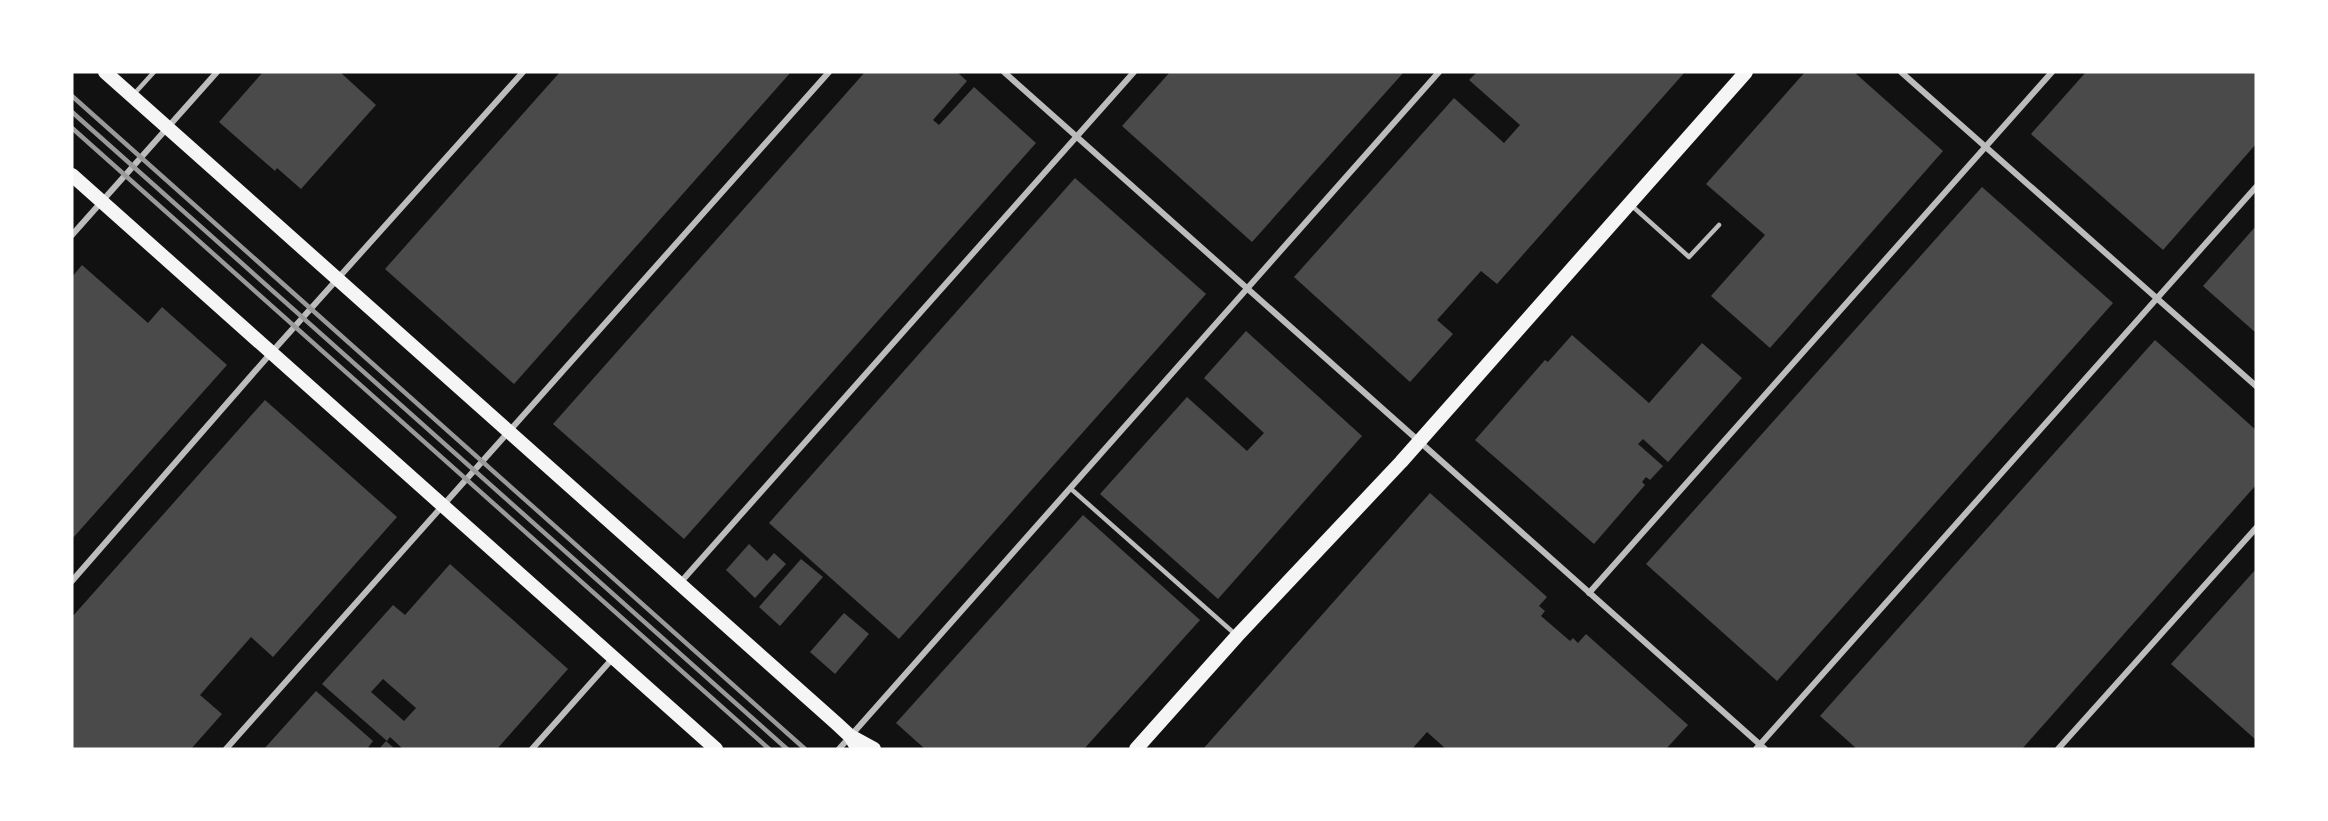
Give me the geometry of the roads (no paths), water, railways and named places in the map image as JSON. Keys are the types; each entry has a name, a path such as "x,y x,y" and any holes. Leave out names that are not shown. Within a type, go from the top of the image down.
{"main road":[{"path":"105,72 850,736 874,749"},
{"path":"1136,749 1418,441 1746,72"},
{"path":"72,175 716,749"},
{"path":"850,736 858,749"}],"street":[{"path":"72,235 217,72"},
{"path":"72,581 271,353 523,72"},
{"path":"226,749 829,72"},
{"path":"1004,72 1761,747 2256,187"},
{"path":"680,584 1134,72"},
{"path":"839,749 1439,72"},
{"path":"1901,72 2256,386"},
{"path":"1589,593 2052,72"},
{"path":"2058,749 2256,528"},
{"path":"532,749 614,658"}],"lane":[{"path":"132,96 154,72"},
{"path":"1629,203 1689,257 1719,225"},
{"path":"1070,488 1238,636"}],"railway":[{"path":"72,96 805,749"},
{"path":"72,112 787,749"},
{"path":"72,128 769,749"}]}
